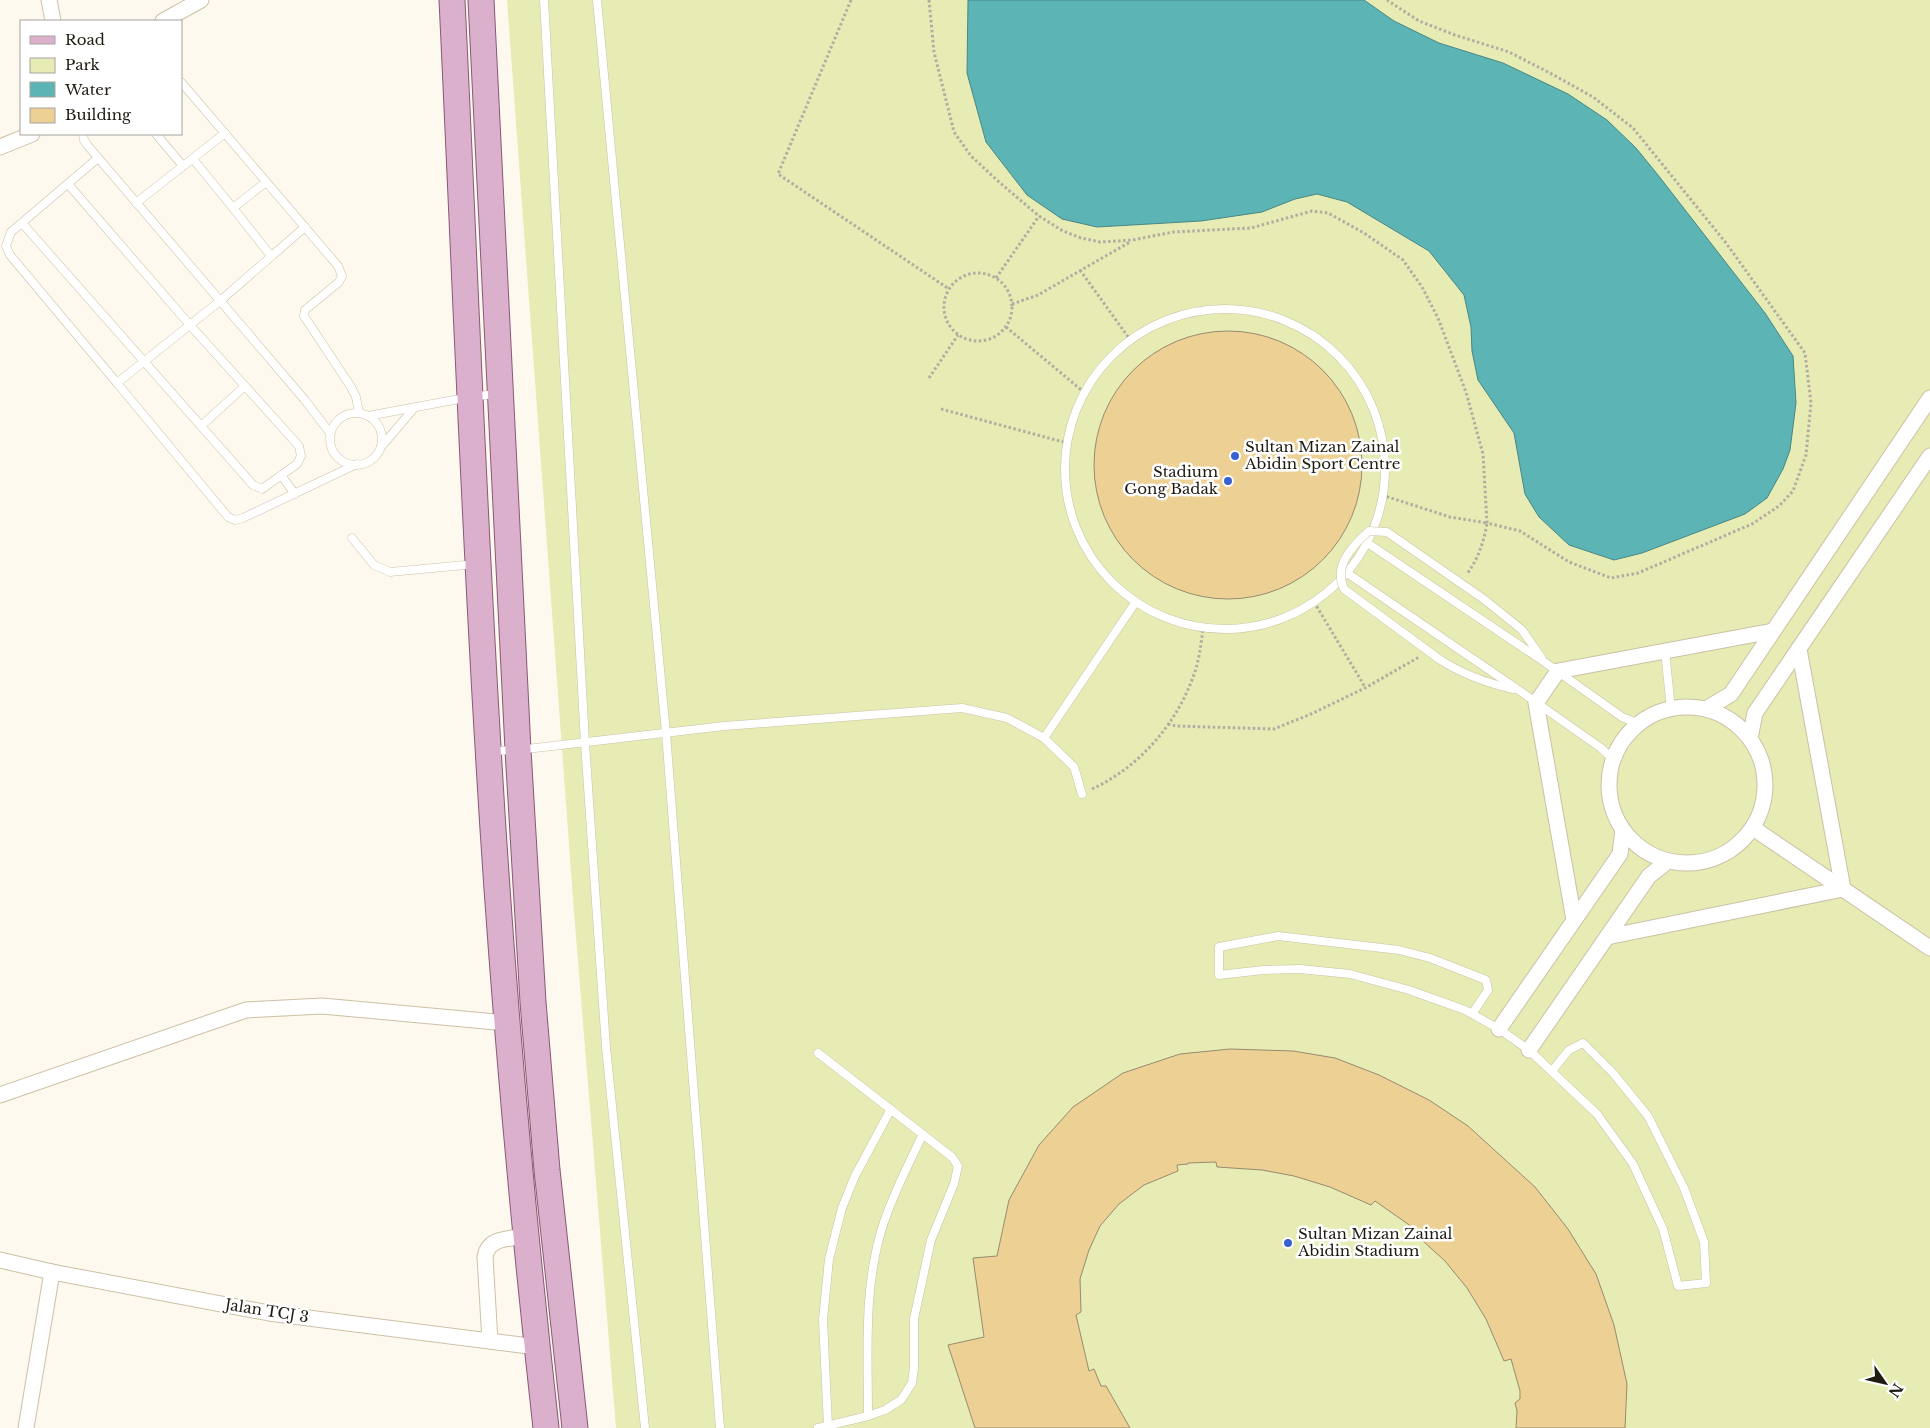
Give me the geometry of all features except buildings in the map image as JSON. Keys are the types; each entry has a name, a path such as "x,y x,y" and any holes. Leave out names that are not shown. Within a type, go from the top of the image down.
{"main road":[{"path":"452,0 488,751 507,1023 546,1428"},
{"path":"481,0 518,750 533,1002 547,1170 574,1428"}],"street":[{"path":"49,0 53,20"},
{"path":"165,20 201,0"},
{"path":"0,147 30,135"},
{"path":"1706,709 1731,694 1930,398"},
{"path":"1750,738 1755,713 1930,456"},
{"path":"1574,920 1536,703 1558,671 1773,631"},
{"path":"1799,649 1843,889"},
{"path":"1688,707 1706,709 1730,719 1750,738 1761,759 1766,782 1762,806 1753,828 1740,843 1724,854 1706,861 1687,864 1668,861 1643,849 1623,830 1615,814 1610,796 1610,778 1614,760 1620,746 1639,724 1654,714 1671,709 1688,707"},
{"path":"1753,828 1930,948"},
{"path":"1499,1029 1620,854 1623,830"},
{"path":"1529,1050 1649,876 1668,861"},
{"path":"1607,937 1843,889"},
{"path":"0,1095 246,1010 322,1006 507,1023"},
{"path":"490,1341 486,1250 489,1245 495,1242 527,1236"},
{"name":"Jalan TCJ 3","path":"0,1260 52,1272 269,1313 537,1347"},
{"path":"26,1428 52,1272"}],"lane":[{"path":"544,0 585,743 606,1047 645,1428"},
{"path":"597,0 666,733 720,1428"},
{"path":"182,83 338,266 342,276 339,282 305,310 304,316 351,387 356,397 359,413"},
{"path":"136,203 225,133"},
{"path":"83,135 84,140 98,158 304,399 330,433 332,449 336,456 342,461 357,464"},
{"path":"157,135 183,166"},
{"path":"98,158 11,232 6,246 10,254 228,517 235,520 243,518 357,464 370,460 415,407"},
{"path":"194,159 271,256"},
{"path":"234,208 266,182"},
{"path":"22,223 258,488 262,489 297,464 301,456 299,446 189,324 68,184"},
{"path":"117,383 220,301 305,227"},
{"path":"1214,310 1232,310 1259,313 1301,328 1330,348 1355,375 1372,406 1378,423 1384,459 1382,495 1370,536 1346,573 1314,602 1280,620 1242,629 1203,628 1174,622 1135,603 1122,593 1099,569 1089,555 1078,533 1070,510 1065,468 1067,443 1074,417 1085,393 1105,364 1131,341 1162,323 1179,316 1214,310"},
{"path":"201,426 245,386"},
{"path":"368,416 470,397 500,394"},
{"path":"330,433 338,420 344,416 359,413 374,420 381,434 379,449"},
{"path":"281,475 295,494"},
{"path":"1520,691 1477,679 1452,668 1350,594 1341,582 1341,566 1348,554 1369,531 1387,532 1485,600 1522,630 1544,661"},
{"path":"352,538 374,565 390,572 478,564"},
{"path":"1366,542 1544,661 1622,717 1639,724"},
{"path":"1346,573 1520,691 1601,748 1614,760"},
{"path":"1044,738 1135,603"},
{"path":"1665,651 1671,709"},
{"path":"488,751 585,743 724,726 962,708 1007,718 1044,738 1074,767 1082,794"},
{"path":"1472,1014 1488,990 1486,980 1430,958 1399,950 1278,936 1219,947 1219,975 1263,970 1300,969 1350,974 1409,990 1472,1014 1499,1029 1529,1050 1597,1114 1634,1164 1663,1229 1678,1286 1706,1283 1704,1242 1684,1188 1648,1116 1613,1073 1583,1043 1569,1050 1552,1071"},
{"path":"818,1053 952,1157 958,1166 954,1184 931,1240 914,1319 914,1368 912,1384 901,1400 884,1410 868,1416 818,1428"},
{"path":"828,1426 823,1320 829,1259 842,1208 855,1176 891,1110"},
{"path":"868,1416 868,1324 872,1269 883,1222 923,1134"}],"path":[{"path":"851,0 778,174 949,289"},
{"path":"929,0 934,52 954,132 971,156 1039,216 1063,231 1081,238 1100,242 1133,240 1173,232 1251,228 1312,211 1328,213 1364,233 1403,260 1422,287 1438,318 1466,392 1483,454 1487,523 1485,538 1476,562 1461,583"},
{"path":"1382,495 1450,517 1520,531 1569,562 1611,578 1638,573 1752,524 1779,506 1792,491 1806,455 1811,403 1805,353 1726,244 1633,128 1593,96 1550,73 1509,52 1455,35 1419,21 1387,0"},
{"path":"996,278 1039,216"},
{"path":"1012,304 1038,295 1133,240"},
{"path":"1080,270 1131,341"},
{"path":"982,273 996,278 1003,283 1009,293 1012,304 1011,316 1006,327 989,340 968,340 958,335 950,327 945,317 944,307 949,289 960,278 970,274 982,273"},
{"path":"1006,327 1085,393"},
{"path":"929,378 958,335"},
{"path":"941,409 1067,443"},
{"path":"1314,602 1365,688"},
{"path":"1082,794 1108,782 1126,770 1149,748 1168,724 1184,701 1194,676 1203,628"},
{"path":"1168,724 1176,726 1274,729 1311,714 1365,688 1428,651"}],"green space":[{"name":"Sultan Mizan Zainal Abidin Sport Centre","path":"507,0 1930,0 1930,1428 616,1428 574,912"}],"water":[{"path":"968,0 1364,0 1394,21 1439,43 1503,63 1568,94 1607,120 1636,148 1765,313 1793,356 1796,403 1790,450 1783,469 1767,498 1745,514 1642,553 1614,560 1569,545 1539,517 1525,494 1514,433 1478,380 1472,351 1471,327 1464,295 1429,251 1347,202 1317,194 1295,199 1262,212 1201,221 1097,227 1062,219 1027,195 986,142 967,73"}],"place":[{"name":"Sultan Mizan Zainal Abidin Sport Centre","path":"1235,456"},
{"name":"Stadium Gong Badak","path":"1228,481"},
{"name":"Sultan Mizan Zainal Abidin Stadium","path":"1288,1243"}]}
